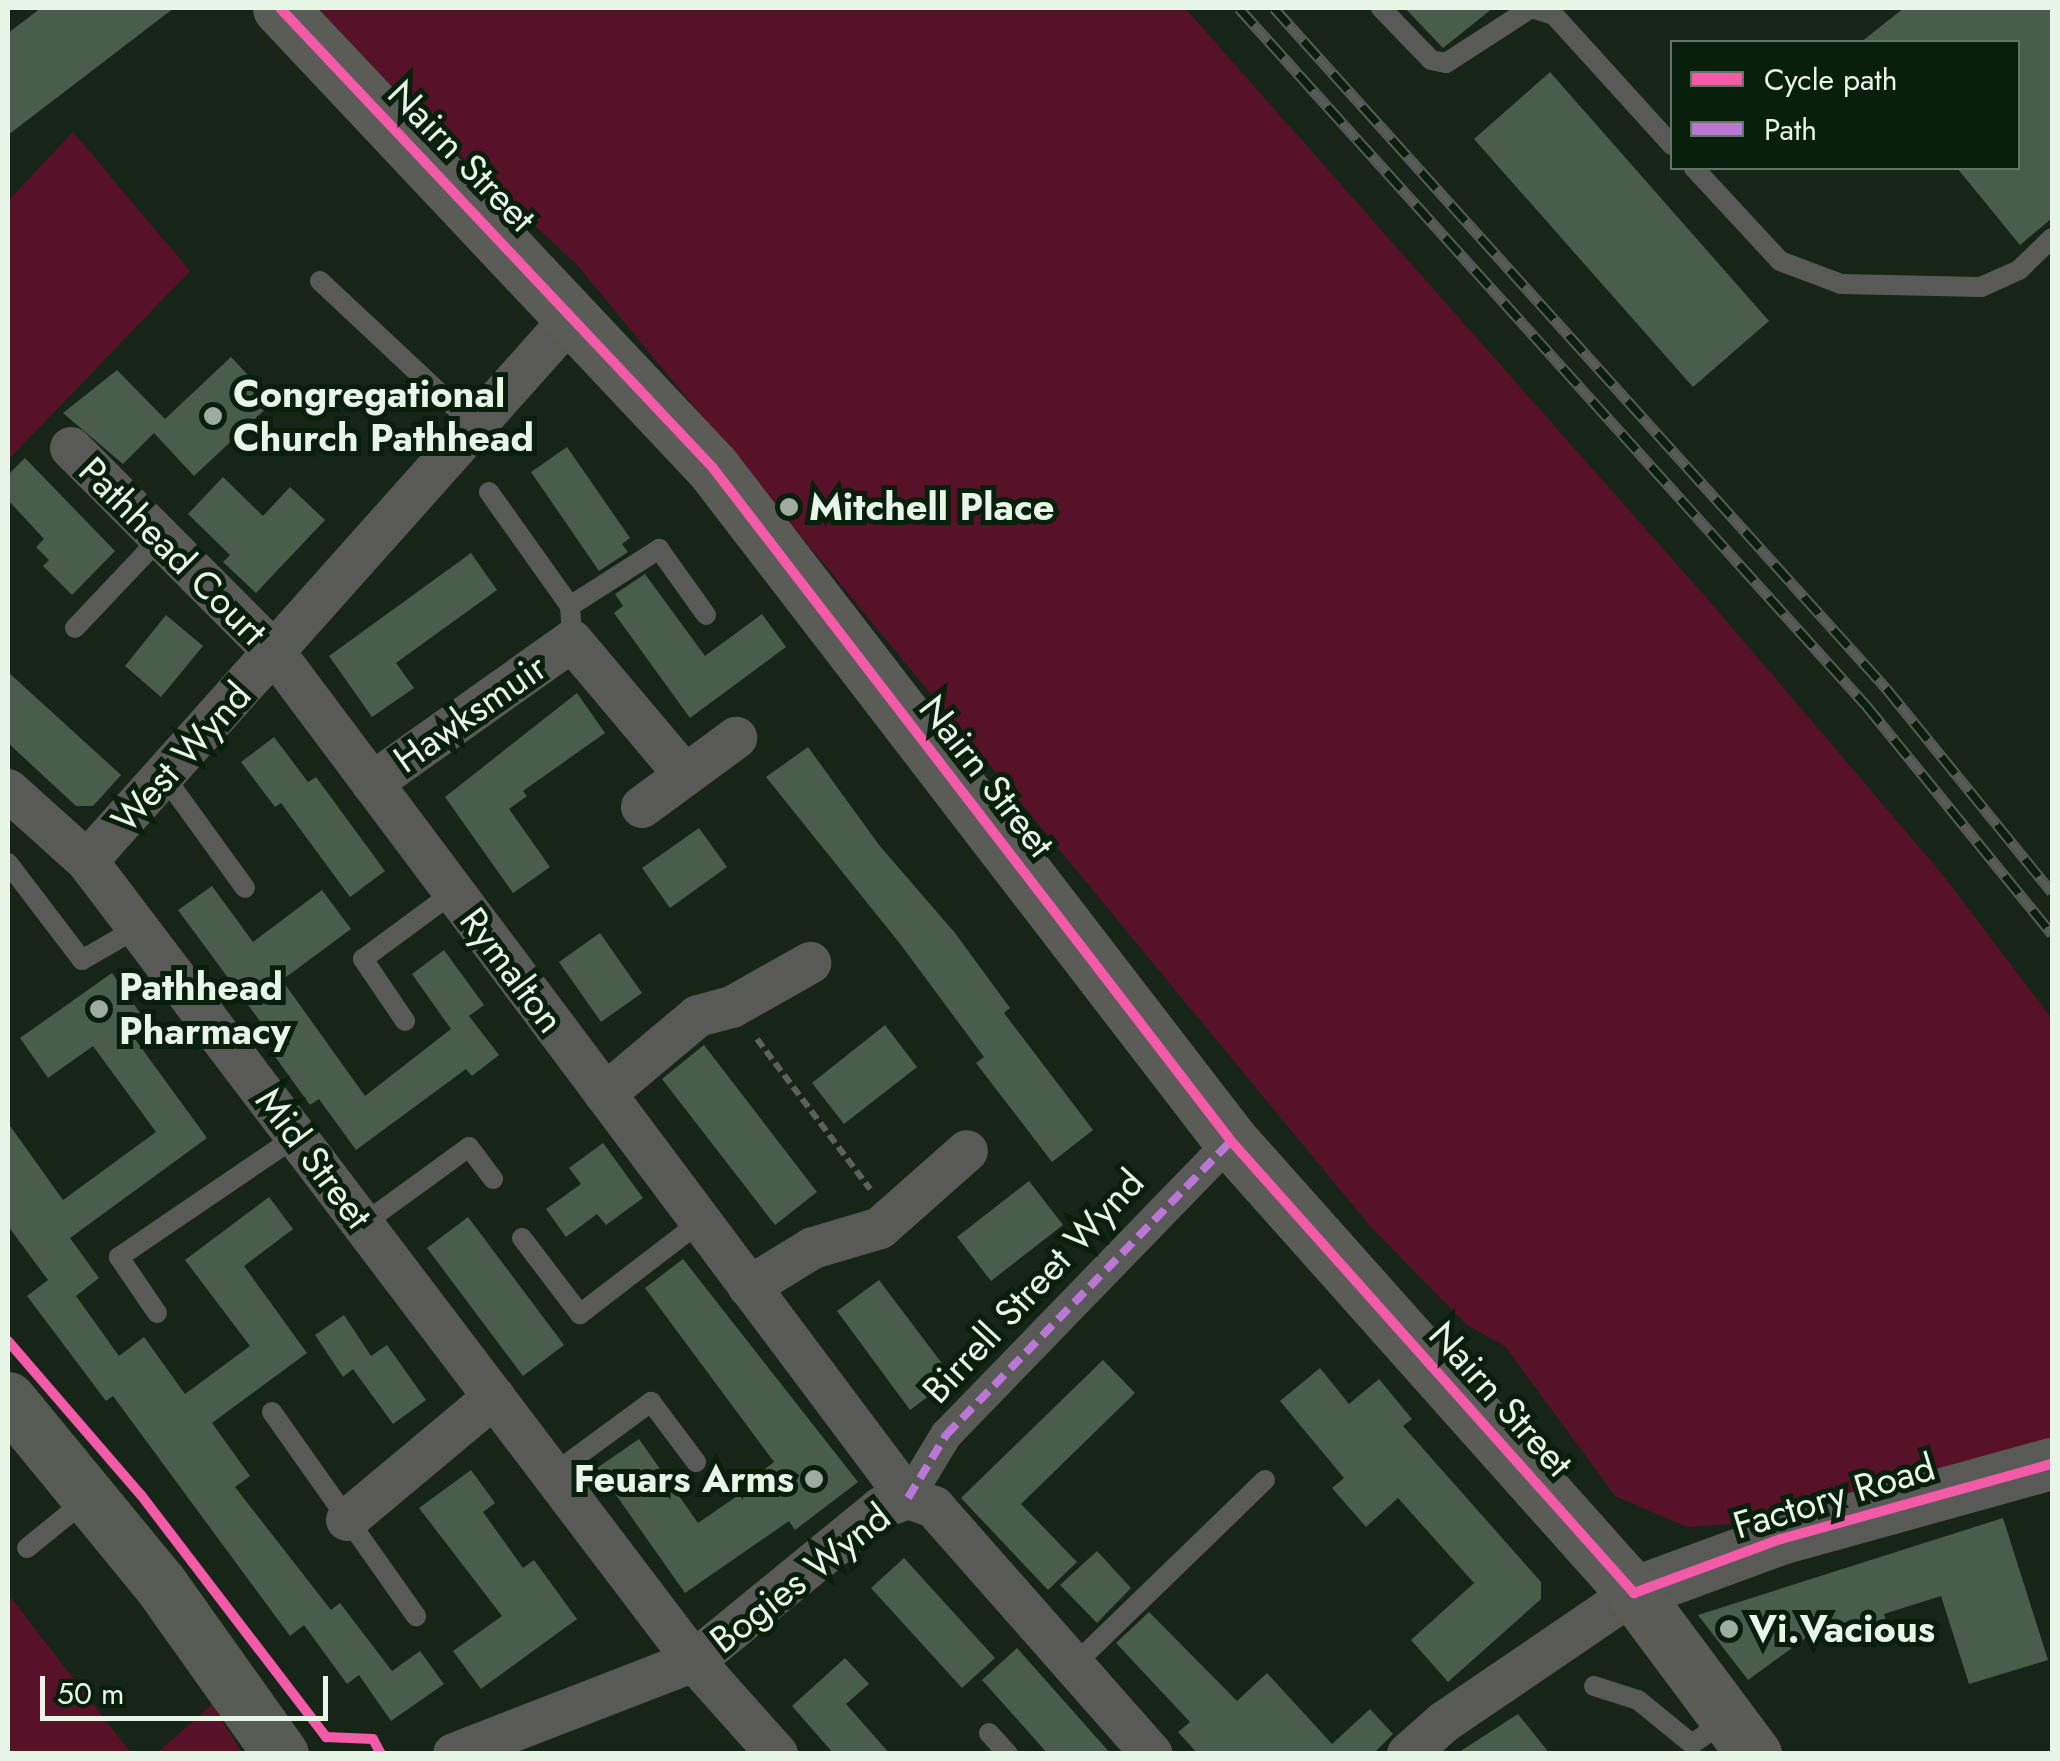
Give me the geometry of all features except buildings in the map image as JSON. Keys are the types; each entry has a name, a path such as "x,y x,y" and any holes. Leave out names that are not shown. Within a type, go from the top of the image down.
{"main road":[{"name":"Nairn Street","path":"280,8 574,315 713,468 1231,1141 1634,1592 1741,1736"},
{"path":"8,1399 92,1496 281,1754"}],"street":[{"path":"274,654 472,422 574,315"},
{"name":"Pathhead Court","path":"70,448 274,654"},
{"name":"Hawksmuir","path":"372,783 571,624 684,775"},
{"name":"West Wynd","path":"87,861 274,654"},
{"name":"Rymalton","path":"274,654 908,1498"},
{"path":"642,806 736,738"},
{"name":"Mid Street","path":"8,790 87,861 694,1661 777,1754"},
{"path":"605,1094 698,1016 732,1006 810,963"},
{"name":"Birrell Street Wynd","path":"908,1498 946,1435 1231,1141"},
{"path":"750,1287 812,1248 880,1228 967,1151"},
{"path":"347,1520 494,1397"},
{"name":"Factory Road","path":"1408,1754 1444,1722 1634,1592 1781,1540 2052,1464"},
{"path":"908,1498 934,1507 1074,1664 1140,1749"},
{"name":"Bogies Wynd","path":"479,1749 694,1661 881,1508 908,1498"}],"lane":[{"path":"1381,8 1431,60 1446,63 1532,8 1554,15 1670,142"},
{"path":"1696,170 1780,262 1840,284 1981,286 2019,270 2052,238"},
{"path":"320,281 472,422"},
{"path":"488,492 571,624 660,549 706,615"},
{"path":"75,628 160,538"},
{"path":"164,776 245,888"},
{"path":"8,863 82,960 138,928"},
{"path":"405,1020 363,959 454,892"},
{"path":"157,1313 120,1257 297,1136"},
{"path":"363,1224 469,1146 493,1180"},
{"path":"522,1238 580,1314 700,1222"},
{"path":"553,1474 652,1402 696,1462"},
{"path":"272,1412 416,1616"},
{"path":"1074,1664 1265,1480"},
{"path":"27,1548 92,1496"},
{"path":"1594,1686 1638,1700 1692,1744 1741,1736"},
{"path":"989,1732 1008,1754"}],"path":[{"path":"732,1006 892,1218"}],"shaded area":[{"path":"319,8 1185,8 1711,603 1943,875 2052,1019 2052,1438 1764,1522 1687,1527 1615,1496 1505,1346 1467,1325 1370,1226 578,266 405,103"},
{"path":"73,132 190,271 8,460 8,201"},
{"path":"8,1594 131,1753 8,1753"},
{"path":"212,1704 242,1753 156,1754"}],"railway":[{"path":"1239,8 1866,705 2052,934"},
{"path":"1274,8 1886,688 2052,892"}],"marked path":[{"path":"908,1498 946,1435 1231,1141"}],"cycle path":[{"path":"280,8 713,468 1231,1141 1634,1593 1781,1539 2052,1464"},
{"path":"8,1341 141,1495 326,1737 373,1739 381,1754"}],"place":[{"name":"Congregational Church Pathhead","path":"213,416"},
{"name":"Mitchell Place","path":"789,507"},
{"name":"Pathhead Pharmacy","path":"99,1009"},
{"name":"Feuars Arms","path":"814,1479"},
{"name":"Vi.Vacious","path":"1729,1629"}]}
